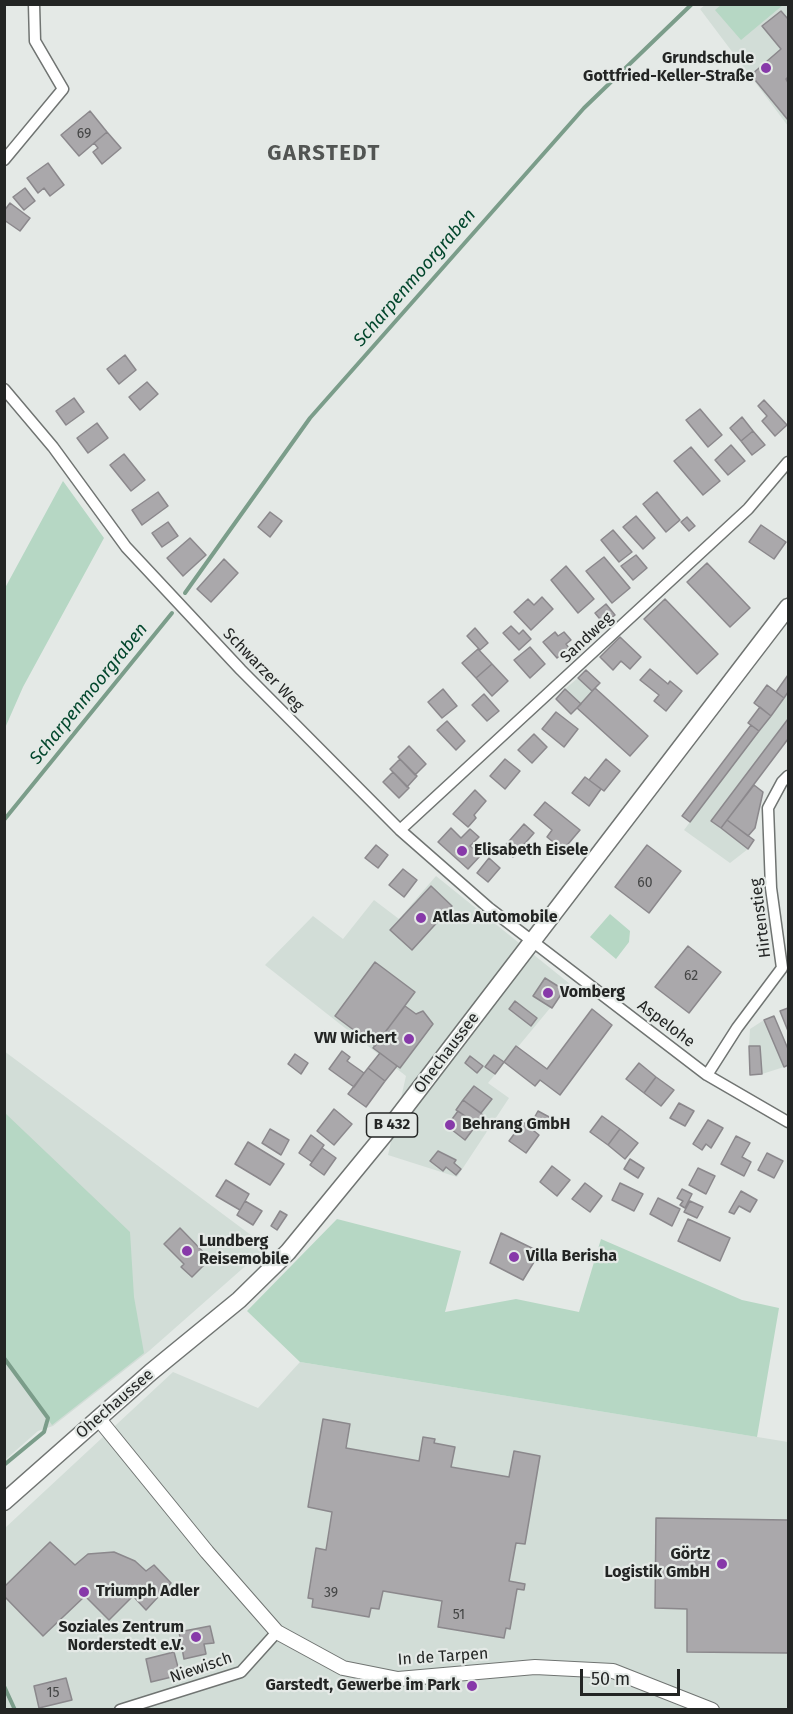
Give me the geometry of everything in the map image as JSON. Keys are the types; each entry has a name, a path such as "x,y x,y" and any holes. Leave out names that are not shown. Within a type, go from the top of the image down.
{"main road":[{"name":"Ohechaussee","path":"4,1502 98,1418 239,1300 288,1252 384,1135 789,607"}],"street":[{"path":"4,160 63,89 35,41 34,4"},
{"name":"Schwarzer Weg","path":"4,389 53,447 126,547 241,670 400,830 489,908 532,941"},
{"name":"Sandweg","path":"400,830 748,509 789,462"},
{"name":"Hirtenstieg","path":"707,1075 737,1028 785,969 771,888 768,808 782,783 789,776"},
{"name":"Aspelohe","path":"532,941 707,1075 789,1122"},
{"name":"In de Tarpen","path":"98,1418 207,1552 277,1632 343,1668 398,1679 543,1667 613,1671 712,1710"},
{"name":"Niewisch","path":"120,1710 241,1672 277,1632"}],"shaded area":[{"name":"Grundschule Gottfried-Keller-Straße","path":"705,5 788,5 788,126 700,9"},
{"path":"578,678 592,691 581,704 565,689"},
{"path":"788,692 788,719 711,821 748,849 730,863 684,830"},
{"path":"436,876 570,984 488,1083 509,1098 457,1177 388,1155 406,1076 265,965 313,916 343,939 374,900 399,919"},
{"path":"764,1020 784,1067 762,1074 760,1046 749,1046 750,1029"},
{"path":"4,1051 267,1247 149,1351 53,1426 38,1431 5,1460"},
{"path":"300,1362 788,1442 788,1709 5,1710 5,1528 173,1372 258,1408"}],"green space":[{"path":"721,5 783,5 741,40 715,10"},
{"path":"63,481 104,538 23,687 5,728 5,588"},
{"path":"610,914 630,931 629,942 616,959 590,937"},
{"path":"5,1113 130,1232 134,1297 144,1353 52,1425 5,1358"},
{"path":"337,1219 461,1251 445,1312 516,1299 579,1312 601,1239 742,1300 779,1308 757,1437 300,1362 247,1311"}],"building":[{"path":"781,11 788,19 788,77 786,79 788,83 788,120 751,75 781,49 762,26"},
{"path":"90,111 107,132 79,156 61,135"},
{"path":"107,132 121,148 102,164 93,152 98,148 94,143"},
{"path":"48,163 64,185 50,196 44,188 38,193 27,178"},
{"path":"25,188 35,201 24,210 13,197"},
{"path":"10,203 30,218 20,231 4,220 4,211"},
{"path":"125,355 136,370 119,384 107,369"},
{"path":"147,382 158,394 140,410 129,397"},
{"path":"74,398 84,412 66,425 56,411"},
{"path":"764,400 787,425 775,436 762,421 767,416 758,406"},
{"path":"700,409 722,435 708,447 686,420"},
{"path":"742,417 753,431 741,441 730,428"},
{"path":"97,423 108,438 88,453 77,438"},
{"path":"753,431 765,445 752,455 741,441"},
{"path":"731,445 745,461 728,475 715,460"},
{"path":"691,447 720,481 703,495 674,461"},
{"path":"124,454 145,480 131,491 110,465"},
{"path":"158,492 168,506 142,525 132,510"},
{"path":"657,492 680,520 666,532 643,504"},
{"path":"270,512 282,521 270,537 258,527"},
{"path":"636,516 655,538 643,549 623,527"},
{"path":"687,517 695,526 689,531 681,522"},
{"path":"168,522 178,536 162,547 152,533"},
{"path":"761,525 786,542 774,559 749,542"},
{"path":"613,530 632,552 619,562 601,540"},
{"path":"190,538 206,555 183,576 167,558"},
{"path":"636,555 647,568 633,580 621,566"},
{"path":"604,557 630,588 612,603 586,571"},
{"path":"224,559 238,573 211,602 197,589"},
{"path":"707,563 750,608 730,627 687,582"},
{"path":"566,566 594,599 578,613 551,580"},
{"path":"542,597 553,609 531,630 514,612 528,599 534,605"},
{"path":"665,599 718,654 697,674 644,619"},
{"path":"606,604 615,615 604,624 595,613"},
{"path":"511,626 519,634 523,630 531,639 519,650 503,633"},
{"path":"475,628 488,643 480,650 467,636"},
{"path":"555,632 558,636 564,632 571,640 566,644 569,648 557,658 543,642"},
{"path":"620,637 641,657 630,669 621,661 613,670 600,657"},
{"path":"530,647 545,664 530,678 514,660"},
{"path":"478,649 492,664 476,678 462,663"},
{"path":"492,664 508,681 492,696 476,678"},
{"path":"650,669 668,684 670,681 682,691 666,711 654,701 659,695 640,680"},
{"path":"586,670 600,683 592,691 578,678"},
{"path":"788,675 788,692 784,698 776,692"},
{"path":"767,685 784,698 771,716 754,703"},
{"path":"595,688 648,736 630,756 577,708"},
{"path":"443,689 457,706 442,718 428,702"},
{"path":"565,689 581,704 571,714 556,699"},
{"path":"484,694 499,711 487,721 472,705"},
{"path":"760,707 771,716 759,731 748,723"},
{"path":"556,712 578,729 564,747 542,729"},
{"path":"788,719 788,739 721,828 711,821"},
{"path":"447,721 465,741 456,750 437,730"},
{"path":"751,725 759,731 690,822 682,816"},
{"path":"534,734 547,747 532,763 518,750"},
{"path":"409,746 426,764 415,775 398,757"},
{"path":"400,759 417,776 407,787 390,769"},
{"path":"505,759 520,771 505,789 490,776"},
{"path":"606,759 620,771 604,791 589,780"},
{"path":"393,772 409,788 399,798 383,782"},
{"path":"585,777 601,789 589,806 572,793"},
{"path":"754,785 763,792 755,828 748,836 727,820"},
{"path":"475,790 486,801 474,815 476,818 468,827 453,814"},
{"path":"545,802 580,830 563,850 547,837 552,830 534,815"},
{"path":"727,820 754,840 748,849 721,828"},
{"path":"524,824 534,833 513,857 503,848"},
{"name":"Elisabeth Eisele","path":"451,828 461,838 470,829 479,837 470,846 481,855 468,869 438,842"},
{"path":"376,845 388,855 378,868 365,858"},
{"path":"647,845 681,871 649,913 615,887"},
{"path":"489,858 500,868 488,882 477,873"},
{"path":"403,869 417,880 404,897 389,885"},
{"name":"Atlas Automobile","path":"431,886 452,906 412,950 390,930"},
{"path":"688,946 721,972 689,1013 655,987"},
{"path":"375,962 415,992 375,1046 335,1016"},
{"name":"Vomberg","path":"545,978 564,990 552,1008 533,996"},
{"path":"515,1001 537,1018 531,1026 509,1009"},
{"path":"405,1006 416,1014 423,1011 433,1024 400,1068 373,1048"},
{"path":"788,1008 788,1031 780,1011"},
{"path":"592,1009 612,1025 560,1095 540,1080 535,1086 504,1062 516,1046 547,1069"},
{"path":"774,1016 788,1049 788,1065 784,1067 764,1020"},
{"path":"749,1046 760,1046 762,1074 750,1075"},
{"path":"342,1051 350,1057 347,1061 364,1073 354,1087 329,1069"},
{"path":"380,1053 397,1066 385,1081 368,1068"},
{"path":"295,1054 308,1063 301,1074 288,1064"},
{"path":"494,1055 504,1062 495,1074 485,1067"},
{"path":"470,1056 483,1066 477,1073 465,1063"},
{"path":"639,1063 656,1077 644,1093 626,1079"},
{"path":"368,1068 385,1081 366,1107 348,1094"},
{"path":"656,1077 674,1090 661,1106 644,1093"},
{"path":"474,1086 492,1099 481,1113 463,1100"},
{"path":"463,1100 483,1115 477,1124 456,1110"},
{"path":"679,1103 694,1111 685,1126 670,1118"},
{"path":"334,1109 352,1124 334,1145 317,1131"},
{"path":"458,1111 477,1124 465,1140 447,1126"},
{"path":"538,1111 551,1118 544,1130 532,1122"},
{"path":"602,1116 620,1129 608,1145 590,1132"},
{"path":"708,1120 723,1128 711,1148 706,1144 702,1150 693,1144"},
{"path":"523,1122 539,1135 526,1153 509,1141"},
{"path":"270,1129 289,1140 281,1155 262,1143"},
{"path":"620,1129 638,1143 625,1159 608,1145"},
{"path":"311,1135 324,1145 312,1162 299,1153"},
{"path":"736,1136 750,1143 742,1157 751,1162 744,1176 721,1164"},
{"path":"248,1142 284,1164 270,1185 235,1164"},
{"path":"322,1148 336,1158 324,1175 310,1165"},
{"path":"438,1151 456,1160 454,1163 461,1169 456,1175 446,1167 443,1171 430,1161"},
{"path":"767,1153 783,1161 774,1178 758,1170"},
{"path":"630,1159 644,1168 638,1178 624,1169"},
{"path":"552,1166 570,1180 557,1196 540,1182"},
{"path":"698,1168 715,1176 706,1194 689,1185"},
{"path":"226,1180 249,1194 240,1210 216,1196"},
{"path":"585,1183 602,1196 590,1212 572,1199"},
{"path":"620,1183 643,1194 634,1211 612,1200"},
{"path":"682,1189 692,1194 685,1208 680,1205 683,1201 677,1198"},
{"path":"741,1191 757,1200 750,1212 739,1206 734,1214 729,1212"},
{"path":"658,1198 680,1209 672,1226 650,1214"},
{"path":"245,1201 262,1211 253,1225 237,1215"},
{"path":"690,1201 703,1207 697,1218 684,1212"},
{"path":"280,1211 287,1215 277,1230 271,1226"},
{"path":"688,1219 730,1238 720,1261 678,1241"},
{"name":"Lundberg Reisemobile","path":"180,1228 210,1259 192,1277 181,1267 184,1264 164,1244"},
{"name":"Villa Berisha","path":"501,1233 540,1252 523,1280 490,1263"},
{"path":"323,1419 350,1424 346,1448 419,1461 423,1437 435,1439 434,1443 455,1447 451,1467 509,1477 514,1451 540,1456 525,1544 516,1543 509,1581 525,1584 524,1590 517,1589 510,1629 506,1628 504,1638 438,1627 442,1601 383,1591 379,1609 371,1608 369,1617 312,1607 313,1599 308,1598 316,1548 326,1550 332,1512 308,1507"},
{"name":"Görtz Logistik GmbH","path":"656,1518 788,1520 788,1653 687,1652 687,1609 655,1608"},
{"name":"Triumph Adler","path":"50,1542 75,1565 88,1554 114,1552 135,1561 146,1571 154,1565 171,1583 146,1610 133,1596 109,1620 85,1596 43,1636 4,1596 4,1587"},
{"name":"Soziales Zentrum Norderstedt e.V.","path":"210,1626 214,1643 204,1644 206,1654 184,1659 179,1632"},
{"path":"174,1652 180,1675 151,1682 146,1659"},
{"path":"66,1678 72,1700 39,1708 34,1686"}],"waterway":[{"name":"Scharpenmoorgraben","path":"185,593 310,418 584,108 692,4"},
{"name":"Scharpenmoorgraben","path":"4,820 172,613"},
{"name":"Scharpenmoorgraben","path":"4,1358 48,1418 44,1432 4,1465"},
{"name":"Scharpenmoorgraben","path":"4,1686 15,1710"}],"place":[{"name":"Grundschule Gottfried-Keller-Straße","path":"766,68"},
{"name":"Elisabeth Eisele","path":"462,851"},
{"name":"Atlas Automobile","path":"421,918"},
{"name":"Vomberg","path":"548,993"},
{"name":"VW Wichert","path":"409,1039"},
{"name":"Behrang GmbH","path":"450,1125"},
{"name":"Lundberg Reisemobile","path":"187,1251"},
{"name":"Villa Berisha","path":"514,1257"},
{"name":"Görtz Logistik GmbH","path":"722,1564"},
{"name":"Triumph Adler","path":"84,1592"},
{"name":"Soziales Zentrum Norderstedt e.V.","path":"196,1637"},
{"name":"Garstedt, Gewerbe im Park","path":"472,1686"}],"district":[{"name":"GARSTEDT","path":"324,154"}]}
